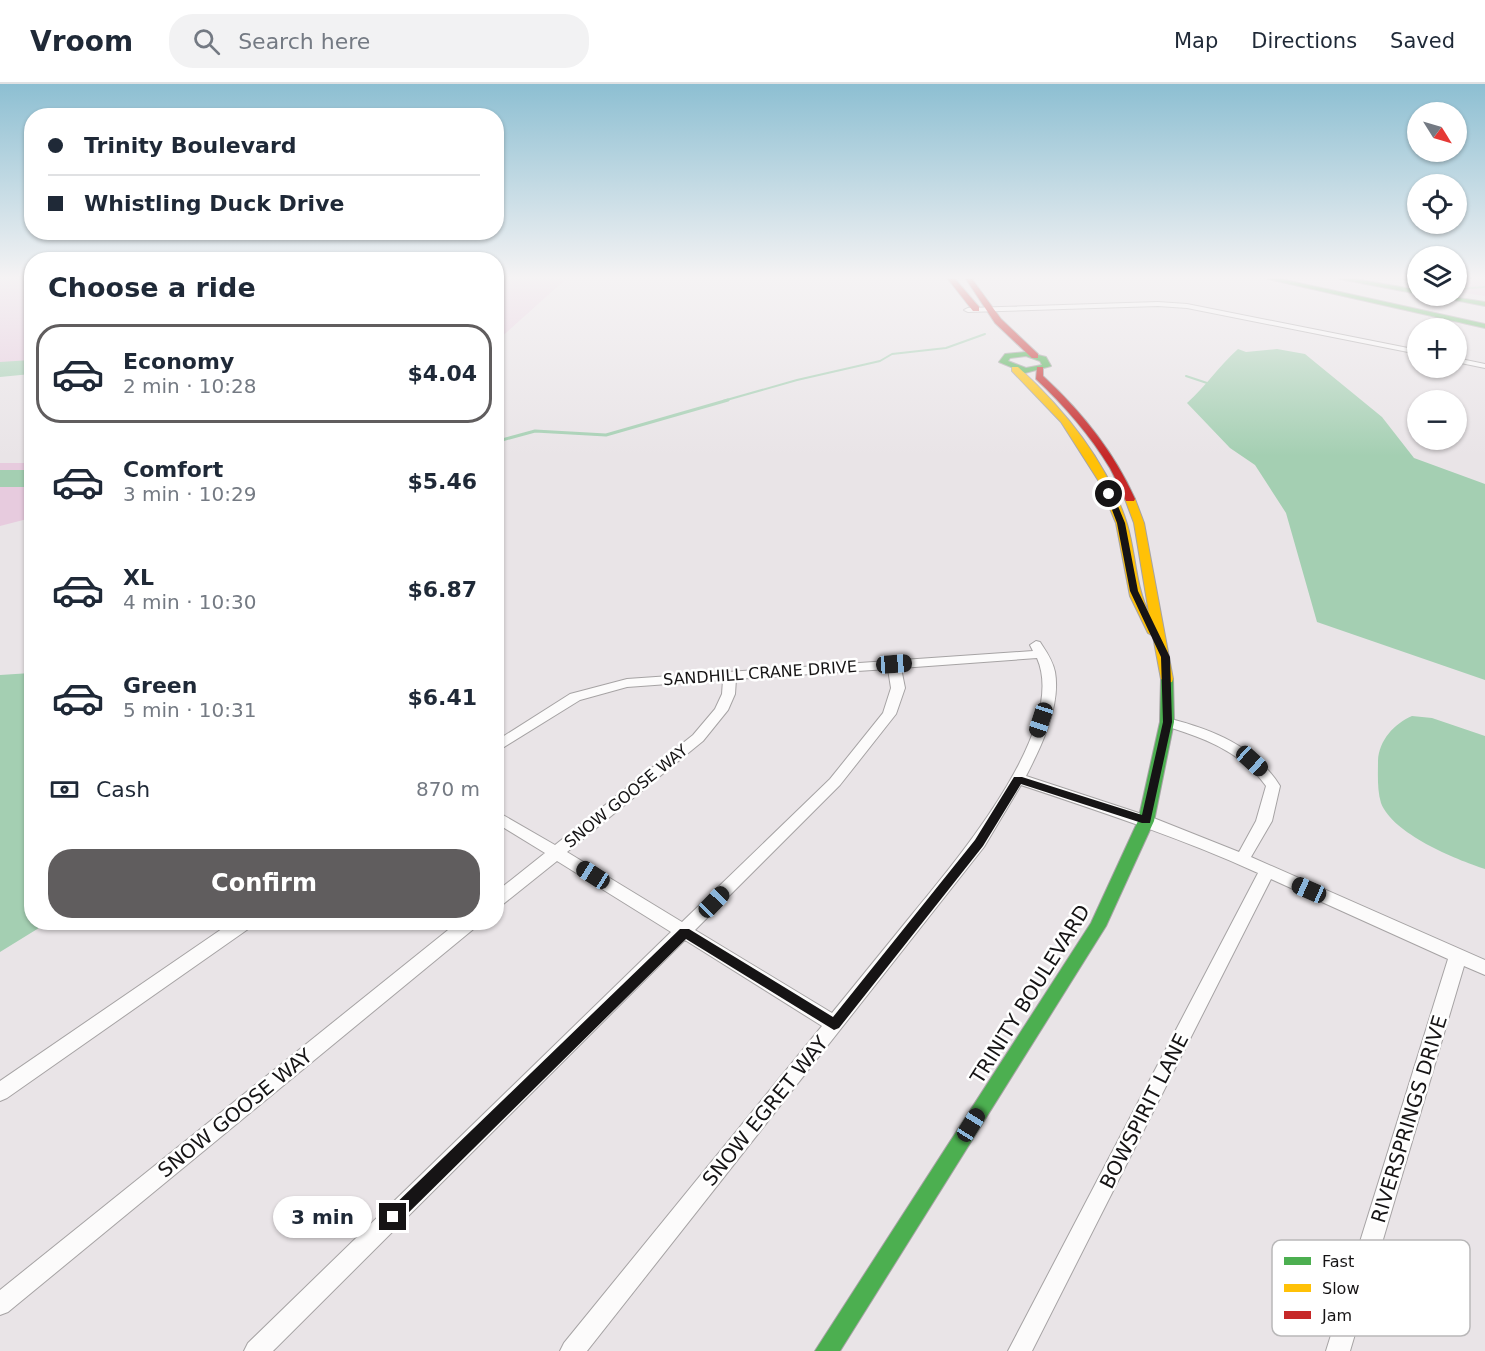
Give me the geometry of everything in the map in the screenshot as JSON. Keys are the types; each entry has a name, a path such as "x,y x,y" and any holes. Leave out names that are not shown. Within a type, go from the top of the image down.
{"main road":[{"name":"TRINITY BOULEVARD","path":"1002,338 1011,349 1011,362 1033,384 1079,442 1109,494 1121,523 1134,591 1165,657"},
{"name":"TRINITY BOULEVARD","path":"827,1351 1098,926 1146,820 1167,722 1165,657 1146,552 1128,494 1096,441 1059,394 1039,377 1038,363 1012,338"},
{"path":"1011,362 1038,363"}],"street":[{"path":"1346,338 1407,350"},
{"path":"1467,362 1485,366"},
{"name":"SANDHILL CRANE DRIVE","path":"504,743 558,707 590,691 627,682 894,664 1039,650"},
{"name":"SNOW EGRET WAY","path":"578,1349 979,843 1018,779 1032,748 1046,700 1049,679 1039,650"},
{"path":"256,1351 685,933 835,782 866,747 889,714 898,688 894,664"},
{"name":"SNOW GOOSE WAY","path":"504,895 698,738 723,710 728,699 730,675"},
{"path":"1167,722 1240,750 1264,771 1272,786 1264,821 1242,860"},
{"path":"1018,779 1146,820 1485,968"},
{"path":"504,821 834,1024"},
{"name":"BOWSPIRIT LANE","path":"1020,1351 1267,872"},
{"path":"0,1092 233,930"},
{"name":"SNOW GOOSE WAY","path":"0,1304 460,930"},
{"name":"RIVERSPRINGS DRIVE","path":"1372,1240 1458,956"},
{"name":"RIVERSPRINGS DRIVE","path":"1338,1351 1343,1336"}],"shaded area":[{"path":"0,338 24,338 24,365 0,366"},
{"path":"1238,349 1246,352 1277,349 1305,354 1382,417 1414,458 1485,484 1485,680 1317,622 1286,513 1255,465 1230,448 1187,403"},
{"path":"24,360 24,375 0,377 0,362"},
{"path":"0,463 24,463 24,520 0,526"},
{"path":"0,470 24,470 24,487 0,487"},
{"path":"24,673 24,930 36,930 0,952 0,675"},
{"path":"1412,716 1432,718 1485,736 1485,869 1442,852 1411,835 1398,825 1381,803 1378,787 1378,761 1381,746 1399,723"}],"waterway":[{"path":"723,401 797,380 880,361 892,354 946,348 974,338"},
{"path":"1186,376 1207,383"},
{"path":"504,439 535,431 606,435 728,400"}],"traffic: fast":[{"path":"1026,354 1043,359 1047,366 1025,371 1003,362 1008,356 1026,354"},
{"path":"827,1351 1098,926 1146,821 1167,722 1167,679"}],"traffic: slow":[{"path":"1015,369 1032,384 1064,420 1103,480 1121,523 1130,576 1136,596 1154,633"},
{"path":"1130,499 1139,523 1167,679"}],"traffic: jam":[{"path":"1016,338 1035,356"},
{"path":"1040,369 1039,377 1065,402 1103,450 1130,499"}],"route":[{"path":"393,1217 685,933 834,1024 979,843 1003,808 1018,779 1146,820 1167,722 1168,688 1165,657 1134,591 1121,523 1109,494"}]}
